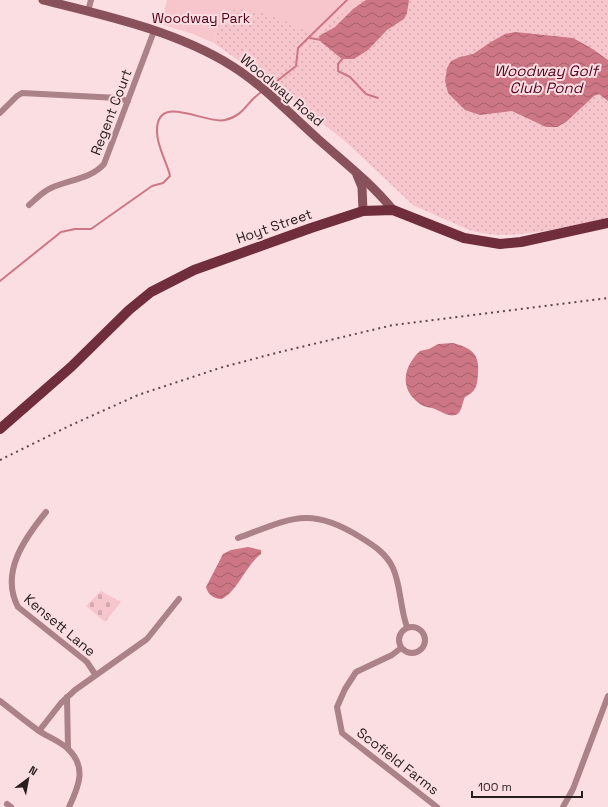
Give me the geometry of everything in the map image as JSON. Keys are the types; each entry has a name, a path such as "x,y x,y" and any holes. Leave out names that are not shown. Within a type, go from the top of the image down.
{"main road":[{"name":"Hoyt Street","path":"0,429 66,371 128,310 159,288 194,270 363,211 393,210 469,240 492,244 521,242 608,223"}],"street":[{"name":"Woodway Road","path":"44,0 88,11 154,31 224,61 261,87 380,194 393,210"},
{"path":"88,11 91,0"},
{"name":"Regent Court","path":"29,205 40,194 51,188 89,175 100,169 109,154 154,31"},
{"path":"0,113 22,93 118,98 128,100"},
{"name":"Woodway Road","path":"356,173 362,187 363,211"},
{"name":"Kensett Lane","path":"46,512 13,553 5,576 7,589 13,602 87,662 95,674"},
{"path":"238,538 300,517 329,521 346,529 377,548 390,561 397,578 407,627"},
{"name":"Kensett Lane","path":"39,731 67,698 95,674 147,639 179,599"},
{"path":"407,627 415,627 422,631 424,635 424,644 422,648 414,653 409,653 401,648 399,636 407,627"},
{"name":"Scofield Farms","path":"401,648 392,655 356,672 345,689 338,707 342,732 437,807"},
{"path":"563,807 574,789 608,696"},
{"path":"67,698 68,748"},
{"path":"0,701 39,731 68,748 78,762 81,776 78,788 69,807"}],"green space":[{"name":"Woodway Park","path":"167,0 358,0 316,36 283,20 257,12 233,10 224,13 222,16 217,28 214,43 193,34 161,24"},
{"path":"358,0 608,0 608,218 556,229 518,234 499,235 467,229 413,205 346,142 282,91 214,43 217,28 222,16 224,13 232,10 253,10 265,13 307,31"},
{"path":"101,591 121,602 105,622 86,606"}],"water":[{"path":"366,0 409,0 407,13 404,19 387,30 368,50 354,59 342,59 320,41 319,36 335,27 353,9"},
{"name":"Woodway Golf Club Pond","path":"515,32 573,38 608,60 608,101 599,94 594,96 566,122 557,127 546,127 512,111 480,115 465,110 448,93 445,81 447,68 451,61 473,54 505,34"},
{"path":"453,343 470,350 478,361 478,367 475,388 472,393 465,397 462,408 459,412 457,414 450,415 420,404 409,392 406,385 406,378 410,364 420,351 429,349 438,344"},
{"path":"248,547 261,550 261,554 255,559 238,584 228,595 222,599 212,596 206,587 223,554 231,550"}],"waterway":[{"path":"267,89 296,66 298,48 347,0"},
{"path":"310,38 321,40"},
{"path":"343,58 338,64 338,71 350,77 366,94 378,98"},
{"path":"0,281 61,232 75,229 91,229 152,186 163,183 170,176 157,138 159,120 164,114 183,112 216,120 225,120 237,115 263,91"}],"railway":[{"path":"0,460 69,426 138,395 223,367 393,325 608,298"}]}
